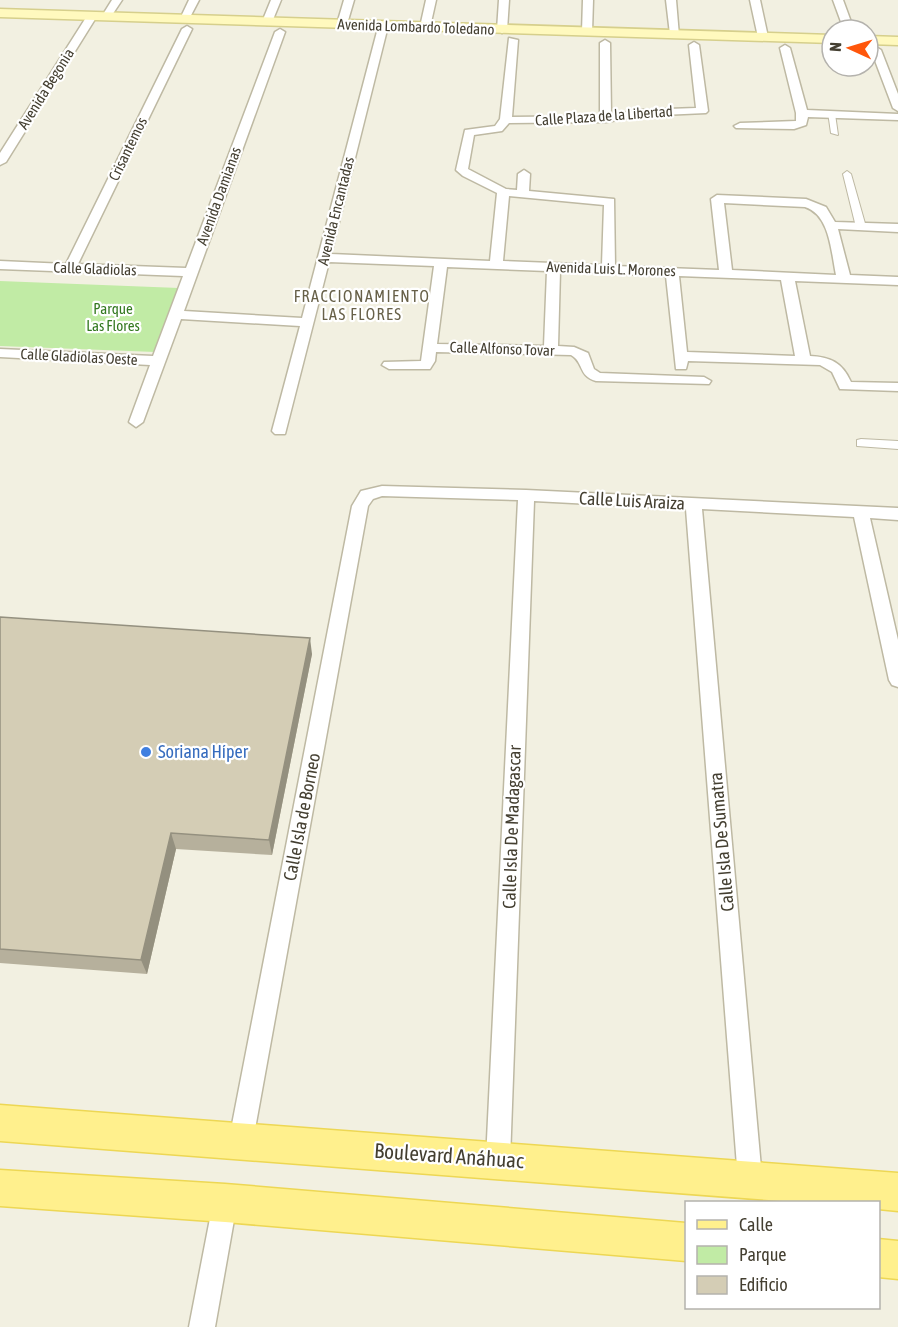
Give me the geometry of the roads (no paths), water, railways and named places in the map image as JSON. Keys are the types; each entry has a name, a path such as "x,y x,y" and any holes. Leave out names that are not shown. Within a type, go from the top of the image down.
{"main road":[{"name":"Avenida Lombardo Toledano","path":"0,13 89,21 107,16 280,32 382,31 513,40 605,43 694,45 763,37 820,39"},
{"name":"Avenida Lombardo Toledano","path":"0,23 267,22 342,24 382,31 426,27 675,34 785,48 820,49"},
{"path":"880,45 898,41"},
{"path":"880,48 898,51"},
{"name":"Boulevard Anáhuac","path":"0,1123 898,1191"},
{"path":"0,1188 225,1203 685,1242"},
{"path":"880,1258 898,1260"}],"street":[{"path":"107,16 117,0"},
{"name":"Crisantemos","path":"69,268 186,24 194,0"},
{"path":"267,22 276,0"},
{"path":"342,24 349,0"},
{"path":"426,27 432,0"},
{"path":"502,30 504,0"},
{"path":"587,32 588,0"},
{"path":"671,0 675,34"},
{"path":"755,0 763,37"},
{"path":"838,0 845,18"},
{"name":"Avenida Begonia","path":"0,162 89,21"},
{"name":"Avenida Encantadas","path":"279,431 382,31"},
{"name":"Avenida Damianas","path":"135,422 280,32"},
{"path":"513,40 506,120 498,129 469,132 462,170 472,177 497,186 503,192 610,202 608,269"},
{"path":"605,43 606,119"},
{"name":"Calle Plaza de la Libertad","path":"506,120 606,119 640,113 702,111 694,45"},
{"path":"740,126 794,126 802,123 802,113 785,48"},
{"path":"880,67 897,105"},
{"path":"802,113 898,117"},
{"path":"831,114 835,133"},
{"path":"523,193 524,174"},
{"path":"847,174 861,227"},
{"path":"496,265 503,192"},
{"path":"726,274 717,199 806,203 817,207 823,211 829,225 844,279"},
{"path":"829,225 898,228"},
{"name":"Avenida Luis L. Morones","path":"324,258 898,281"},
{"path":"389,365 425,366 431,348 441,263"},
{"name":"Calle Gladiolas","path":"0,265 190,272"},
{"path":"551,351 554,267"},
{"path":"672,272 682,380 704,381"},
{"path":"787,276 803,359"},
{"path":"175,315 307,322"},
{"name":"Calle Alfonso Tovar","path":"431,348 574,351 583,356 591,374 603,378 682,380"},
{"name":"Calle Gladiolas Oeste","path":"0,353 158,360"},
{"path":"680,356 803,359 827,362 834,365 840,372 845,386 898,387"},
{"path":"861,443 898,445"},
{"name":"Calle Luis Araiza","path":"367,495 382,491 526,495 898,514"},
{"name":"Calle Isla de Borneo","path":"241,1140 360,506 367,495"},
{"name":"Calle Isla De Madagascar","path":"498,1160 526,495"},
{"name":"Calle Isla De Sumatra","path":"694,505 750,1179"},
{"path":"861,513 898,680"},
{"path":"202,1327 225,1203"}],"place":[{"name":"Soriana Híper","path":"146,752"}],"district":[{"name":"FRACCIONAMIENTO LAS FLORES","path":"362,305"}],"park label":[{"name":"Parque Las Flores","path":"113,318"}]}
